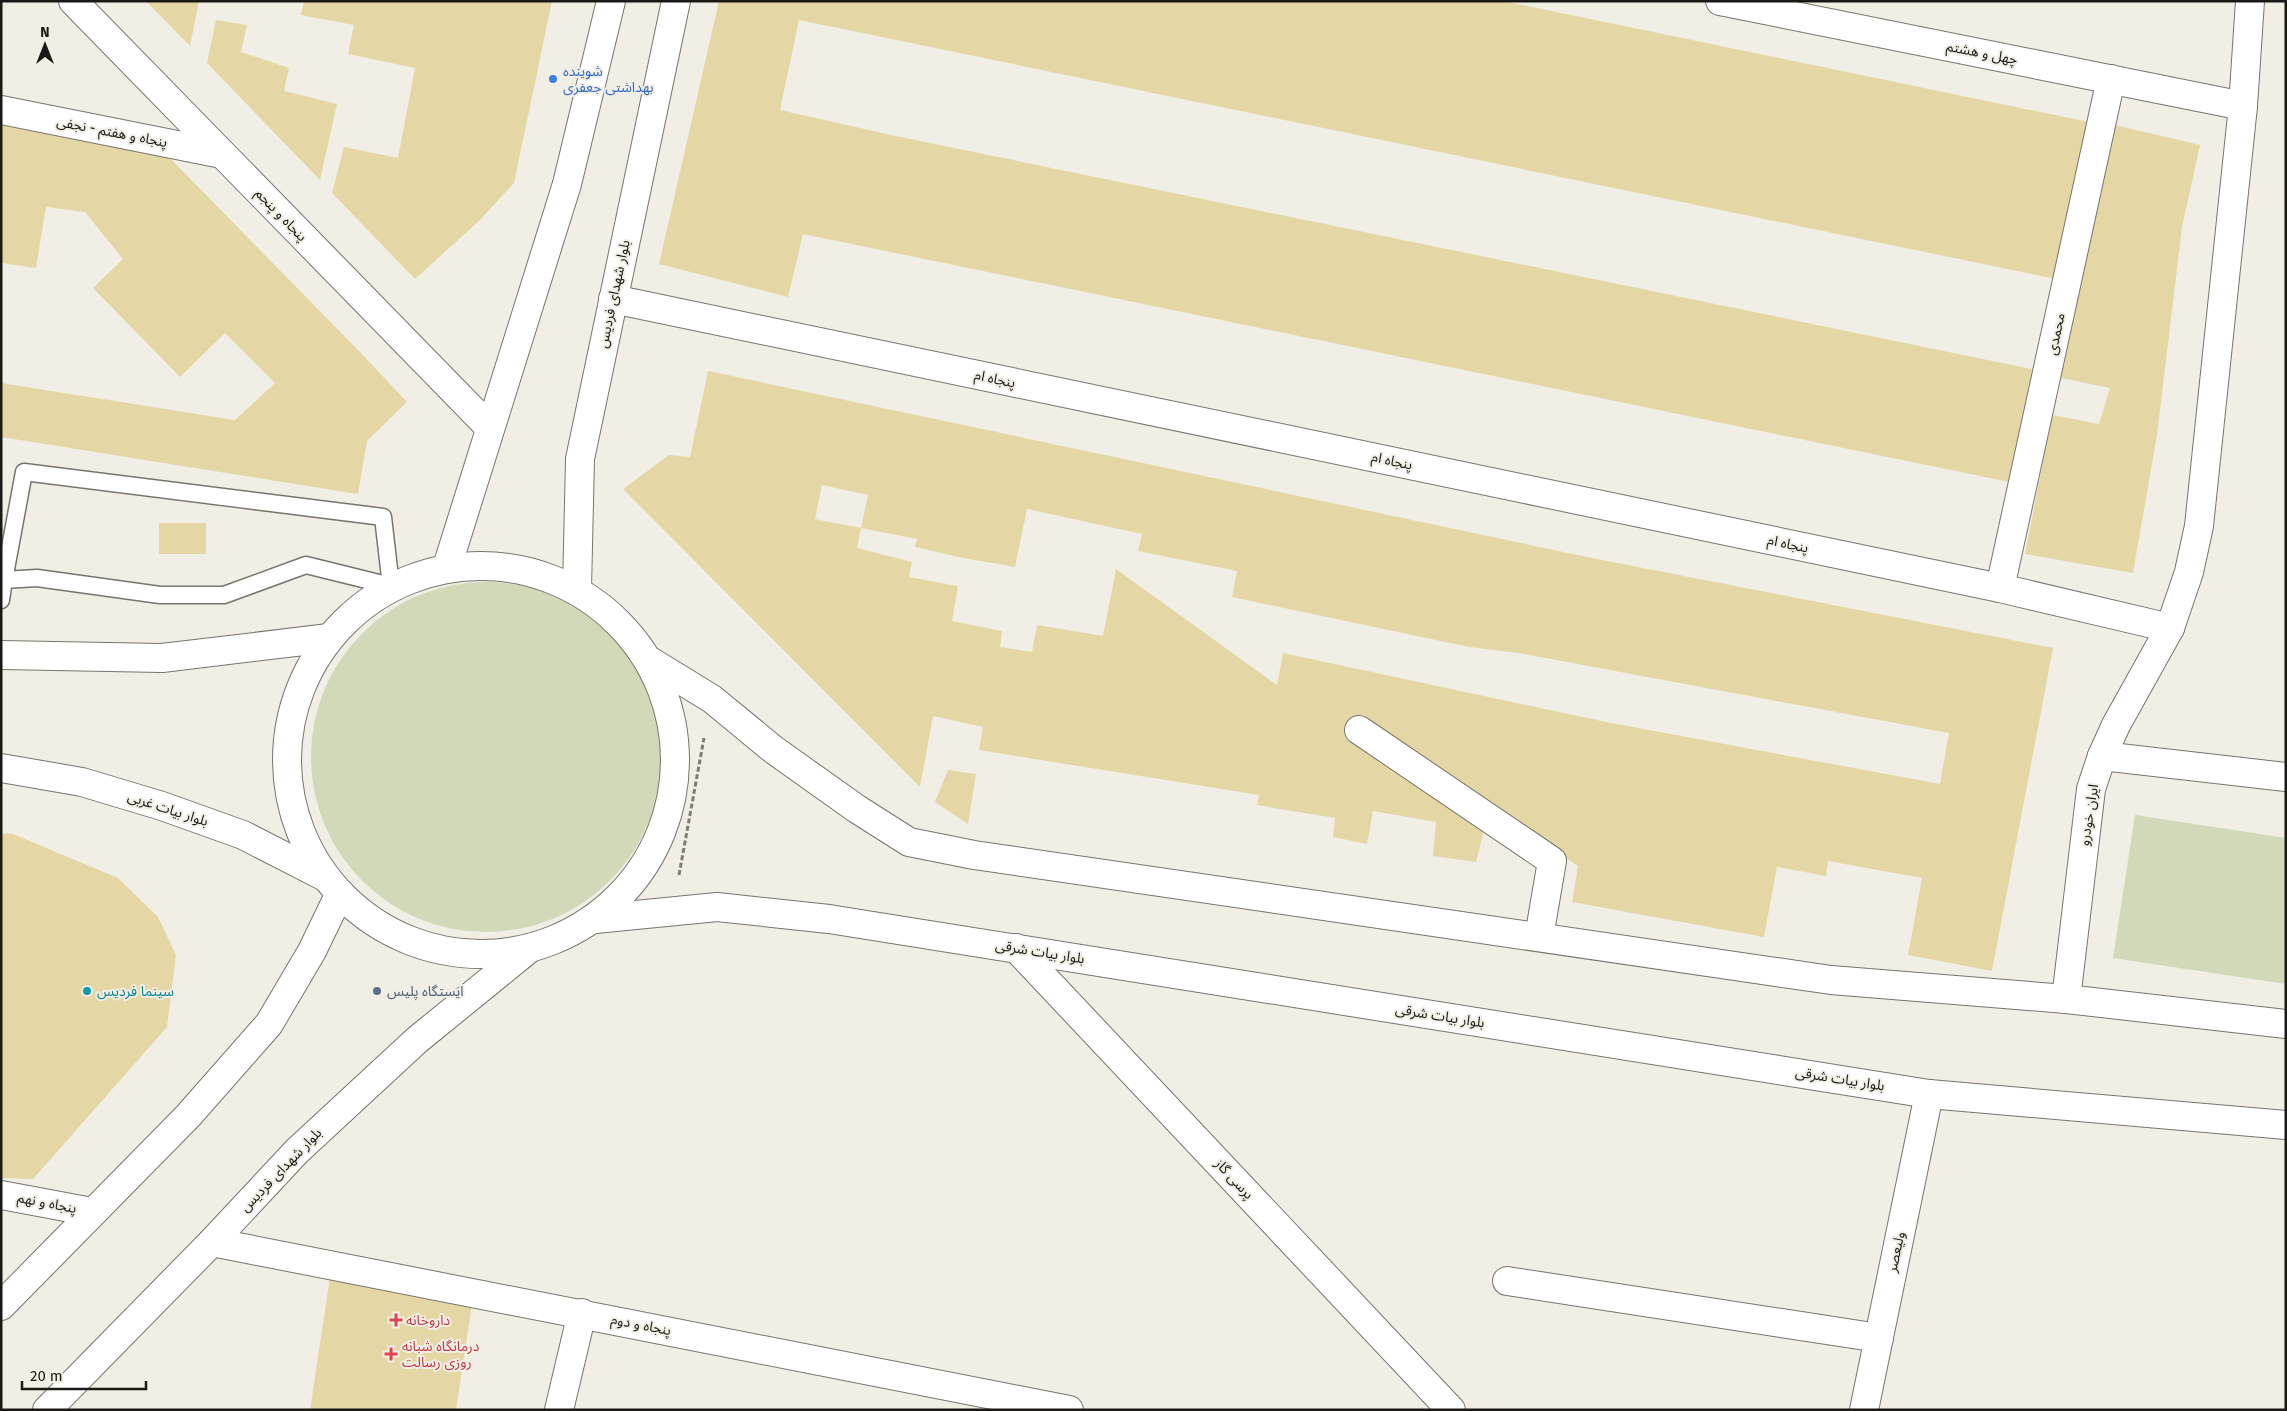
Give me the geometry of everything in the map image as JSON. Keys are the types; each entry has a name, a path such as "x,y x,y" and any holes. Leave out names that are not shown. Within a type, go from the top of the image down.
{"main road":[{"name":"پنجاه و پنجم","path":"73,1 490,428"},
{"path":"447,567 567,184 611,1"},
{"name":"بلوار شهدای فردیس","path":"577,589 580,459 612,298 676,1"},
{"name":"چهل و هشتم","path":"1720,1 2243,106"},
{"name":"ایران خودرو","path":"2066,999 2091,789 2102,756 2116,725 2170,628 2189,572 2199,526 2243,106 2250,1"},
{"name":"محمدی","path":"2000,588 2111,79"},
{"name":"پنجاه و هفتم - نجفی","path":"1,110 222,154"},
{"name":"پنجاه ام","path":"612,298 2000,588 2170,628"},
{"path":"447,567 514,567 577,589 619,621 650,661 672,715 677,772 664,828 636,879 595,919 563,936 530,948 484,954 438,950 395,934 356,910 332,885 300,832 287,782 288,731 302,682 329,638 357,609 391,586 418,575 447,567"},
{"path":"1,655 162,658 329,638"},
{"path":"650,661 712,698 774,750 857,809 909,842 974,855 1831,980 2066,999 2286,1024"},
{"path":"1359,730 1552,861 1539,937"},
{"path":"2102,756 2286,777"},
{"name":"بلوار بیات غربی","path":"1,768 82,782 162,806 243,835 332,885"},
{"path":"1,1306 188,1116 269,1024 312,951 332,885"},
{"name":"بلوار بیات شرقی","path":"595,919 717,907 830,919 1929,1094 2286,1125"},
{"name":"بلوار شهدای فردیس","path":"47,1410 212,1242 297,1151 417,1040 530,948"},
{"name":"پرسی گاز","path":"1016,948 1451,1410"},
{"name":"ولیعصر","path":"1864,1410 1929,1094"},
{"name":"پنجاه و نهم","path":"1,1195 92,1212"},
{"name":"پنجاه و دوم","path":"212,1242 582,1313 1069,1410"},
{"path":"1507,1281 1878,1338"},
{"path":"559,1410 582,1313"}],"lane":[{"path":"1,600 4,580 24,472 383,517 391,586 306,564 224,595 160,595 37,578 4,580"}],"path":[{"path":"672,912 712,698"}],"green space":[{"path":"486,582 520,586 553,596 583,612 610,633 631,660 647,690 657,723 661,757 657,791 647,824 631,854 610,881 583,902 553,918 520,928 486,932 452,928 419,918 389,902 362,881 341,854 325,824 315,791 311,757 315,723 325,690 341,660 362,633 389,612 419,596 452,586"},
{"path":"2135,815 2286,838 2286,984 2113,958"}],"building":[{"path":"146,1 199,1 190,46 148,3"},
{"path":"304,1 552,1 514,183 480,220 415,279 332,193 344,147 398,158 415,68 348,54 354,25 301,15"},
{"path":"719,1 1503,1 2089,122 2056,279 799,20 780,110 891,135 2037,370 2014,483 803,234 788,297 659,264"},
{"path":"216,20 247,25 241,52 289,68 284,91 337,104 320,180 207,63"},
{"path":"1,121 163,151 358,350 407,402 367,441 358,494 1,437 1,383 235,420 275,383 225,333 180,377 93,288 123,259 85,212 46,207 36,268 1,263"},
{"path":"2115,125 2200,145 2182,227 2157,435 2133,573 2025,554 2052,415 2099,424 2110,388 2061,378"},
{"path":"708,371 1587,557 2053,648 1992,971 1908,955 1922,878 1828,861 1826,876 1777,867 1764,937 1572,902 1578,866 1533,836 1484,830 1476,862 1433,856 1436,822 1373,811 1367,844 1333,837 1335,818 1257,805 1259,795 979,750 983,727 933,716 920,787 623,489 669,455 690,457","holes":["822,485 868,495 861,528 815,519","1027,509 1142,534 1138,551 1237,571 1232,597 1469,647 1518,653 1949,733 1940,784 1606,722 1283,653 1277,685 1116,569 1103,636 1037,625 1032,652 1000,647 1002,631 952,621 958,586 909,577 912,562 857,548 861,528 917,539 915,547 1015,567"]},
{"path":"159,523 206,523 206,554 159,554"},
{"path":"948,770 976,774 968,824 935,802"},
{"name":"سینما فردیس","path":"1,833 13,834 118,878 158,917 176,955 167,1027 33,1179 1,1178"},
{"name":"درمانگاه شبانه روزی رسالت","path":"330,1277 473,1298 456,1410 310,1410"}],"place":[{"name":"شوینده بهداشتی جعفری","path":"553,79"},
{"name":"سینما فردیس","path":"87,991"},
{"name":"ایستگاه پلیس","path":"377,991"},
{"name":"داروخانه","path":"396,1320"},
{"name":"درمانگاه شبانه روزی رسالت","path":"391,1354"}]}
